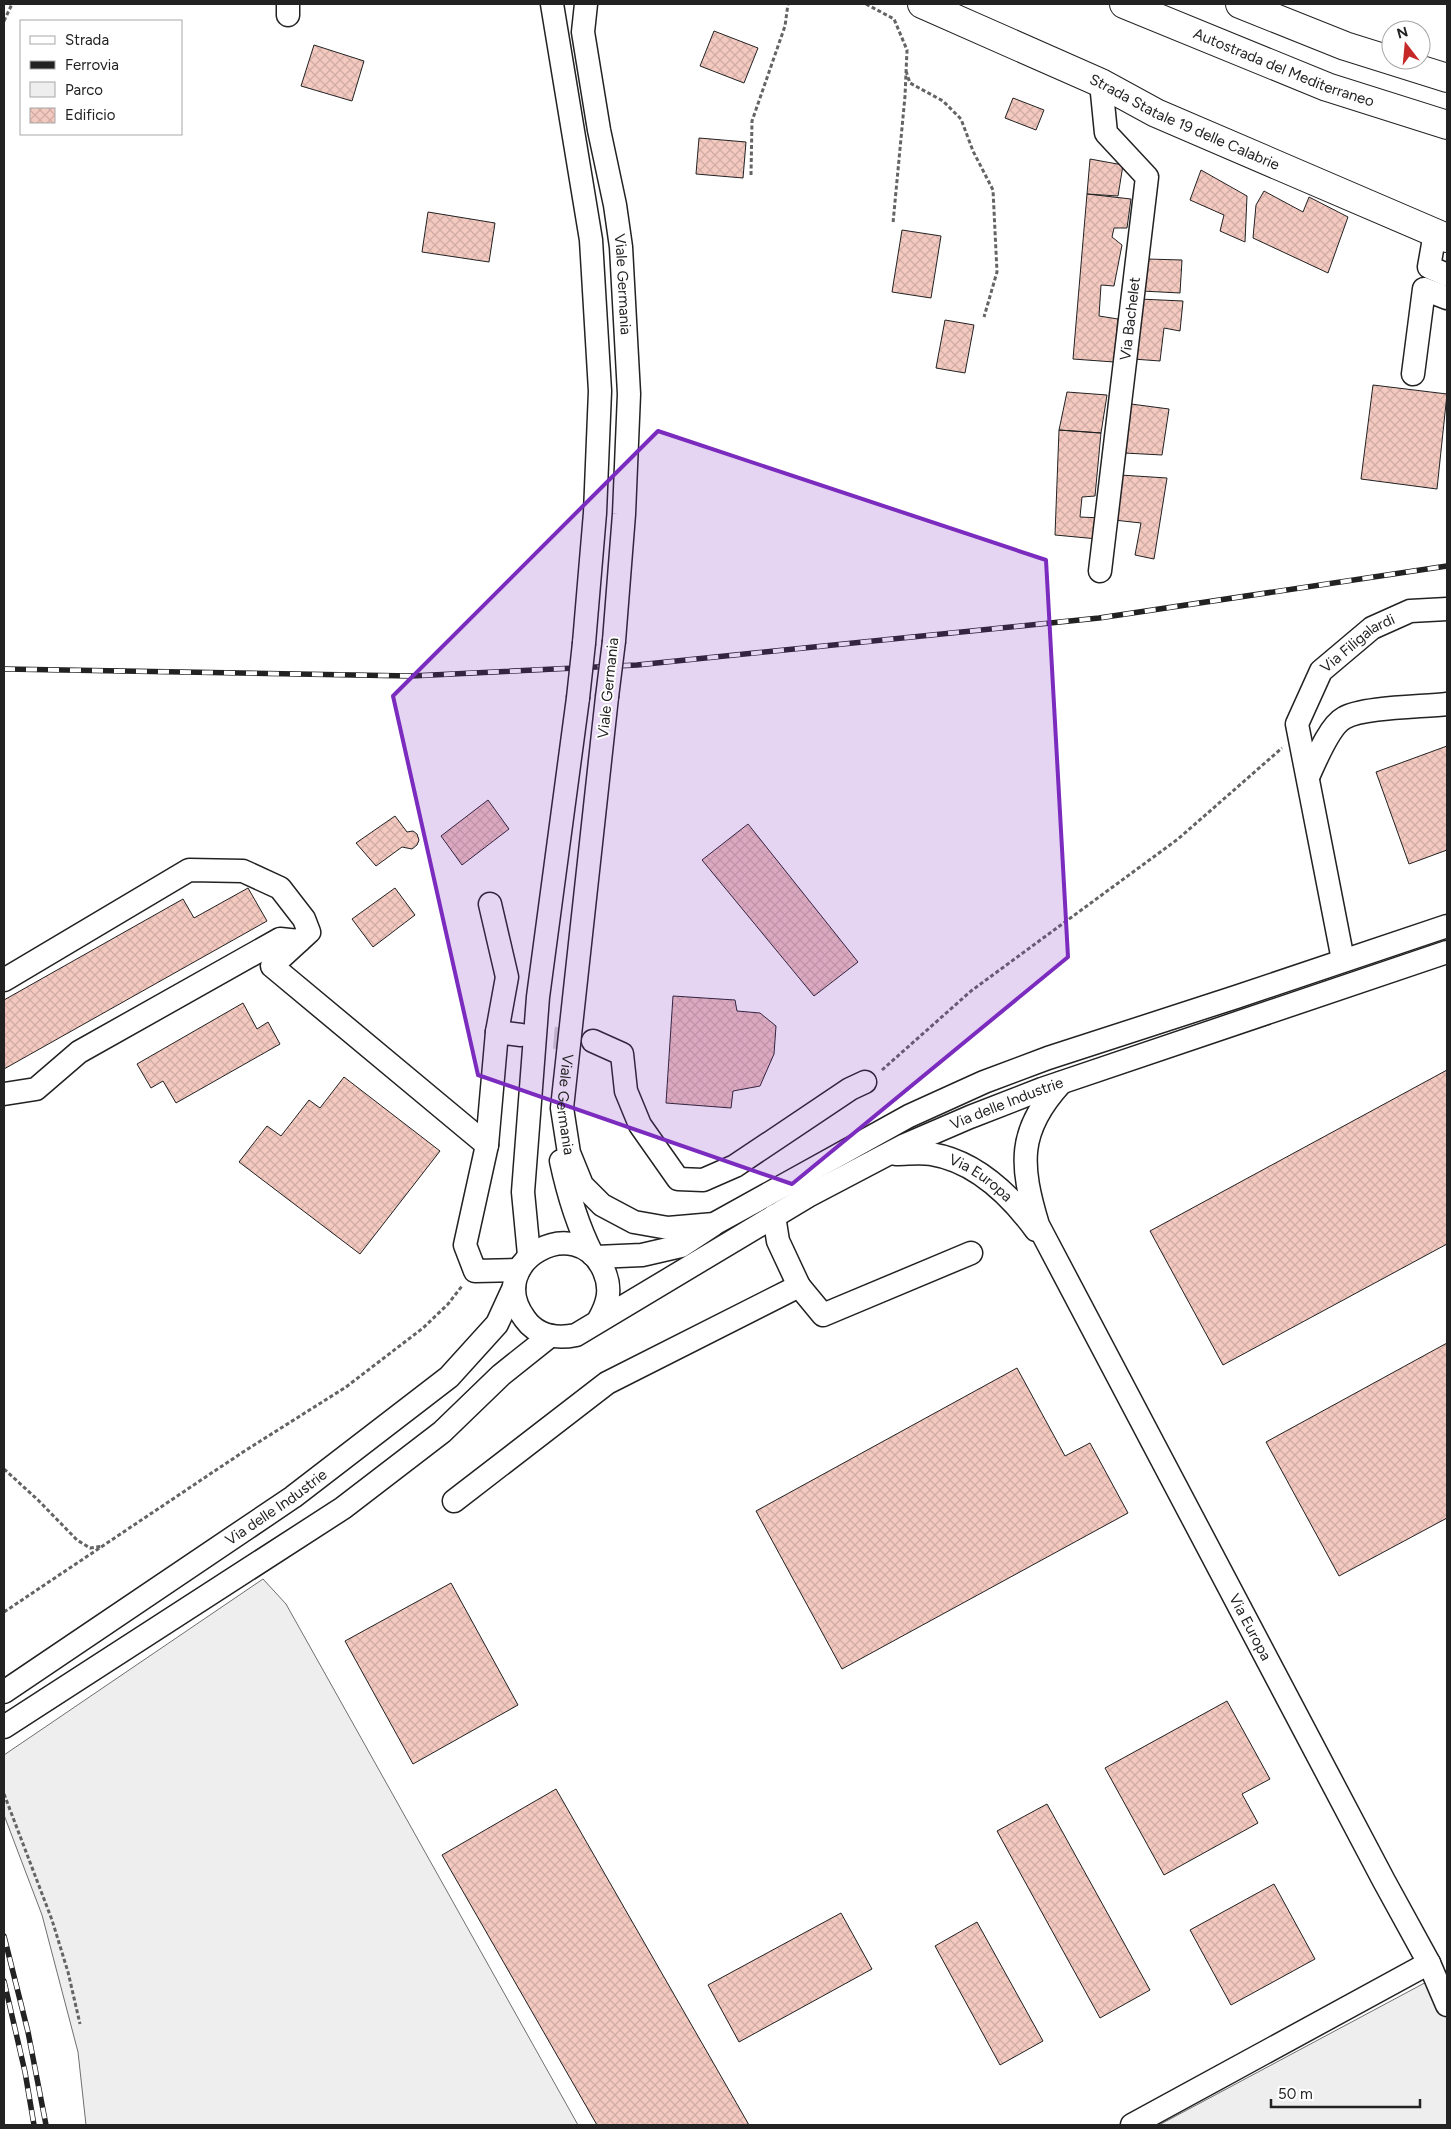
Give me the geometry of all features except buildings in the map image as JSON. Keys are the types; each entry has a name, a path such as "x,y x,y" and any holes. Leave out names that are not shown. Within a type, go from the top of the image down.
{"main road":[{"name":"Strada Statale 19 delle Calabrie","path":"922,4 1101,83 1156,113 1441,235"},
{"name":"Autostrada del Mediterraneo","path":"1124,4 1327,87 1447,125"},
{"path":"1240,4 1345,46 1447,78"}],"street":[{"name":"Viale Germania","path":"521,1271 523,1192 538,996 584,642 595,513 600,391 591,240 552,4"},
{"name":"Viale Germania","path":"586,4 583,32 621,247 629,394 624,514 614,641 562,1108 568,1153 582,1185 602,1205 634,1222 668,1228 714,1224 749,1203"},
{"name":"Via Bachelet","path":"1100,571 1147,177 1106,133 1101,83"},
{"path":"1441,235 1429,267 1447,275"},
{"path":"1413,374 1424,289 1447,298"},
{"name":"Via Filigalardi","path":"1343,960 1297,724 1321,671 1372,628 1410,611 1447,609"},
{"path":"1308,777 1325,740 1343,718 1370,710 1447,704"},
{"path":"4,980 189,870 243,871 280,888 304,919 309,932 272,966 487,1145"},
{"path":"490,904 508,977 497,1032 487,1145 465,1245 475,1270 521,1271"},
{"name":"Via delle Industrie","path":"749,1203 909,1116 984,1082 1048,1058 1447,926"},
{"path":"4,1094 36,1089 79,1052 280,939 299,940"},
{"name":"Via delle Industrie","path":"598,1321 808,1196 886,1155 970,1117 1062,1082 1447,952"},
{"path":"497,1032 521,1034"},
{"path":"593,1041 622,1054 626,1091 640,1125 678,1179 703,1180 735,1166 850,1089 865,1082"},
{"name":"Via Europa","path":"1062,1082 1039,1111 1027,1138 1026,1176 1030,1199 1038,1225 1384,1882 1429,1963 1447,2004"},
{"path":"562,1108 560,1158 568,1197 579,1229 594,1256 608,1279 609,1294 605,1308 598,1321 576,1335 563,1338 550,1336 538,1331 527,1323 515,1300 521,1271 541,1248 554,1244 568,1244 581,1247 594,1256 642,1255 680,1246 714,1224"},
{"name":"Via Europa","path":"886,1155 931,1154 964,1165 994,1184 1031,1223 1050,1250"},
{"path":"774,1216 778,1241 799,1286 823,1315 971,1253"},
{"name":"Via delle Industrie","path":"4,1692 293,1497 449,1378 497,1324 521,1271"},
{"path":"454,1501 607,1383 799,1286"},
{"path":"4,1727 343,1508 442,1432 501,1375 550,1336"},
{"path":"1132,2125 1429,1963"}],"path":[{"path":"4,21 12,4"},
{"path":"751,175 752,121 785,26 788,4"},
{"path":"866,4 894,19 906,50 906,71 893,223"},
{"path":"906,71 910,83 943,101 961,119 973,151 994,190 997,272 984,317"},
{"path":"865,1082 971,991 1178,839 1299,734"},
{"path":"4,1612 244,1452 346,1387 423,1328 448,1304 475,1270"},
{"path":"4,1469 84,1545 97,1548 106,1545"},
{"path":"4,1794 52,1920 68,1972 80,2024"}],"highlighted area":[{"path":"658,431 1046,560 1068,957 792,1184 478,1075 393,696"}],"green space":[{"path":"263,1579 286,1604 578,2125 86,2125 78,2052 42,1915 4,1815 4,1755"},
{"path":"1447,1971 1447,2125 1159,2125"}],"tunnel":[{"path":"521,1035 593,1041"}],"railway":[{"path":"4,669 411,676 637,665 1099,618 1447,566"},
{"path":"4,1936 28,2032 46,2125"},
{"path":"4,1981 25,2072 34,2125"}]}
